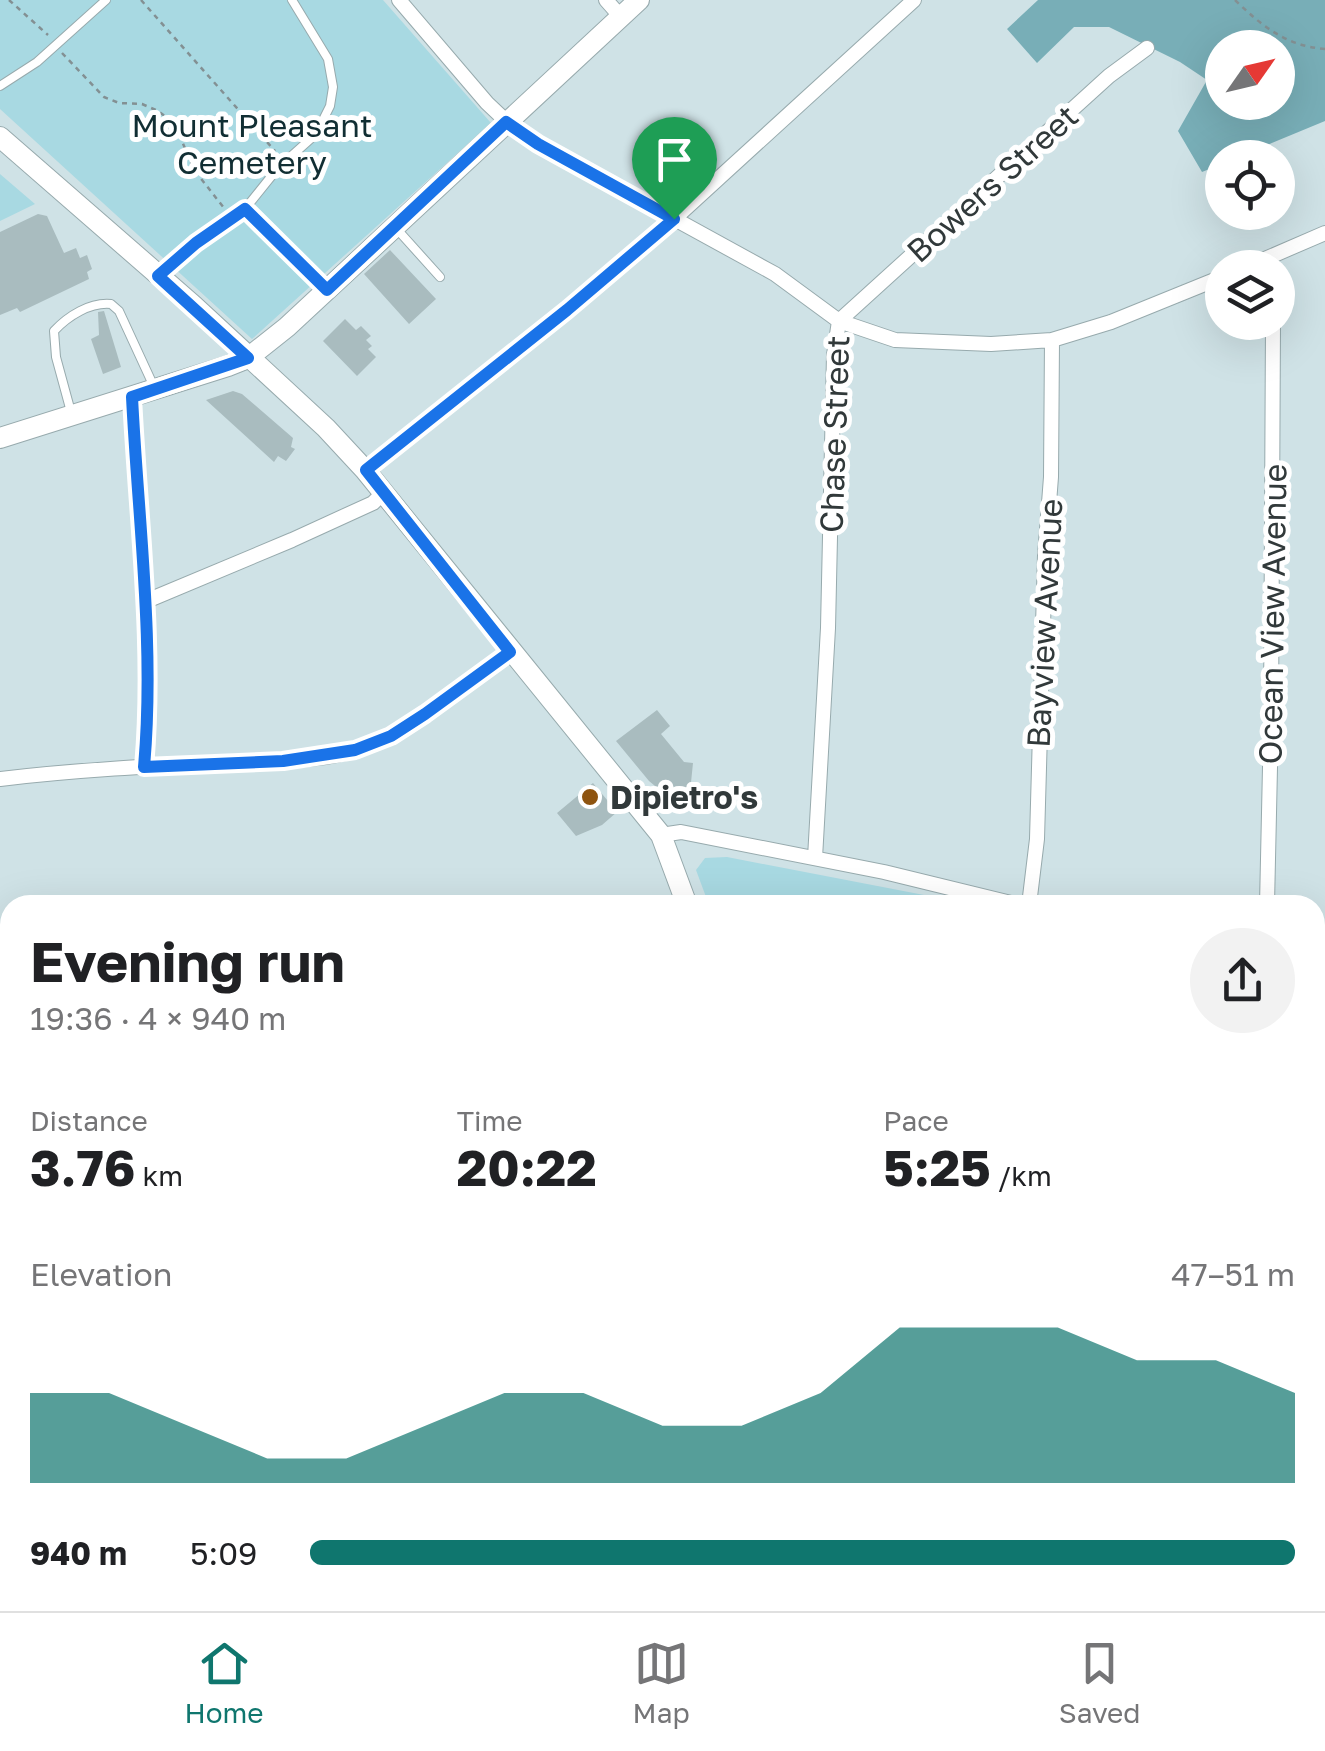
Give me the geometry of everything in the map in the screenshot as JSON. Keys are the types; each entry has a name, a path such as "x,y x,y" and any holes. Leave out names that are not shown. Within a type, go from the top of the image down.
{"street":[{"name":"Chase Street","path":"399,0 506,122 538,144 775,274 839,321 834,355 828,628 815,858"},
{"path":"606,0 621,17"},
{"path":"0,438 248,358 287,327 639,0"},
{"path":"366,470 674,219 914,0"},
{"name":"Bowers Street","path":"839,321 1109,76 1147,48"},
{"path":"0,137 314,416 366,470 661,835 683,895"},
{"path":"1295,250 1325,234"},
{"path":"839,321 895,340 991,344 1052,340 1111,322 1205,285"},
{"name":"Bayview Avenue","path":"1030,895 1037,839 1045,555 1052,477 1052,340"},
{"name":"Ocean View Avenue","path":"1267,895 1273,340"},
{"path":"132,397 148,720 144,767"},
{"path":"144,602 292,540 372,502 384,492"},
{"path":"0,779 283,761 355,750 391,736 510,652"},
{"path":"661,835 681,832 976,895"}],"lane":[{"path":"0,86 55,46 106,0"},
{"path":"158,276 245,209 278,168 316,134 330,106 333,87 328,59 292,0"},
{"path":"245,209 327,290"},
{"path":"395,227 440,277"},
{"path":"73,416 56,357 54,331 73,315 101,303 118,311 155,390"}],"path":[{"path":"9,0 44,30 104,97 118,103 142,104 158,110 174,123 195,171 229,213"},
{"path":"141,0 282,159"},
{"path":"1235,0 1274,35 1306,48 1325,49"}],"green space":[{"name":"Mount Pleasant Cemetery","path":"0,0 383,0 491,123 252,339 0,109"},
{"path":"0,174 35,204 0,221"},
{"path":"727,857 924,895 705,895 696,870 705,858"}],"shaded area":[{"path":"1038,0 1325,0 1325,121 1279,140 1205,140 1202,172 1178,131 1205,84 1205,120 1295,120 1295,30 1205,30 1205,79 1109,27 1074,27 1037,63 1007,29"}],"building":[{"path":"38,214 47,216 64,253 76,248 80,258 87,255 92,269 87,272 89,279 20,312 17,308 0,315 0,232"},
{"path":"390,250 436,299 409,324 364,274"},
{"path":"104,311 121,367 103,374 91,339 99,335 98,312"},
{"path":"345,319 356,330 361,326 371,336 366,340 372,346 368,349 376,357 357,376 323,341"},
{"path":"233,391 242,394 293,438 291,447 295,449 286,461 278,456 274,462 206,400"},
{"path":"657,710 670,726 661,734 684,762 693,763 689,802 666,795 649,781 616,741"},
{"name":"Dipietro's","path":"593,783 617,812 602,825 576,836 557,813"}],"place":[{"name":"Dipietro's","path":"590,797"}],"route":[{"path":"506,122 538,144 674,219 366,470 510,652 391,736 355,750 283,761 144,767 148,720 146,642 132,397 248,358 158,276 245,209 327,290 506,122"}]}
